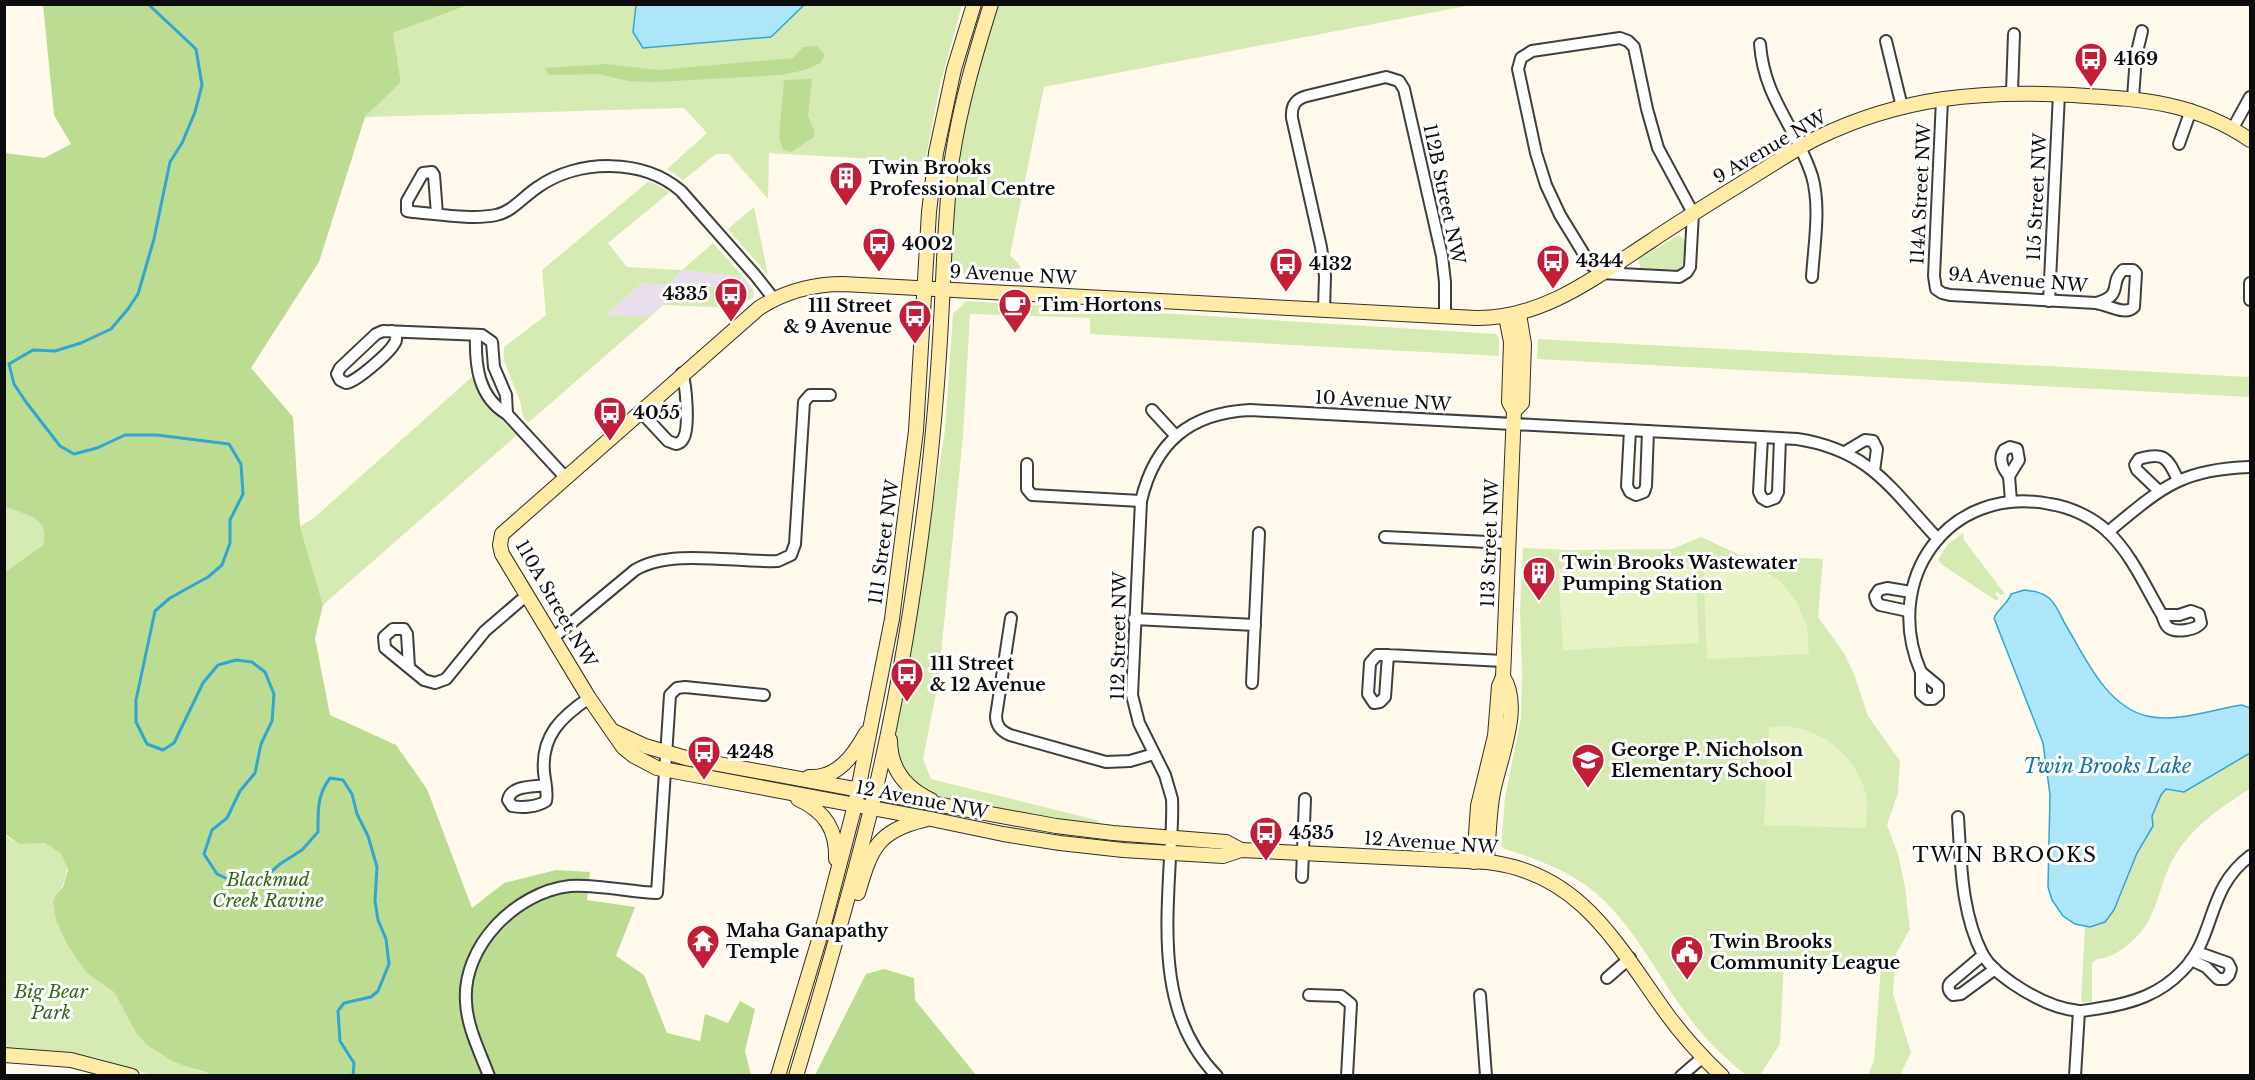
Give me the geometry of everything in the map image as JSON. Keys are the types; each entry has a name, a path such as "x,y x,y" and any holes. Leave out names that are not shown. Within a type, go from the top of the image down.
{"street":[{"name":"111 Street NW","path":"778,1076 825,920 855,805 892,619 907,516 916,431 929,212 939,133 954,69 974,4"},
{"name":"111 Street NW","path":"796,1076 832,955 871,808 890,719 912,593 925,499 935,406 952,158 970,73 991,4"},
{"path":"2133,98 2136,56 2142,31"},
{"path":"2012,92 2014,34"},
{"path":"1615,38 1628,41 1635,53 1658,148 1693,213 1690,267 1684,276 1673,278 1601,273 1590,264 1584,255 1560,215 1546,185 1536,153 1518,69 1521,58 1532,51 1615,38"},
{"path":"1886,40 1902,107"},
{"path":"1760,44 1761,63 1769,90 1801,147 1811,174 1816,198 1812,277"},
{"name":"112B Street NW","path":"1324,310 1323,258 1292,118 1294,104 1306,96 1382,77 1400,81 1404,89 1442,256 1445,282 1444,316"},
{"name":"9 Avenue NW","path":"774,299 806,288 835,284 1444,316 1512,315 1556,300 1801,147 1852,123 1902,107 1942,99 2012,92 2133,98 2191,110 2233,129 2250,140"},
{"name":"115 Street NW","path":"2049,300 2059,94"},
{"path":"2233,129 2250,97"},
{"name":"114A Street NW","path":"1937,290 1934,276 1942,99"},
{"path":"2179,144 2191,110"},
{"path":"437,214 496,215 513,207 547,181 590,168 622,167 646,171 681,190 774,299"},
{"name":"9A Avenue NW","path":"1937,290 1950,295 2096,303 2130,311 2136,299 2136,273 2133,270 2123,270 2117,278 2113,295 2096,303"},
{"path":"2250,283 2250,300"},
{"name":"110A Street NW","path":"589,698 502,554 501,537 507,528 682,373 759,308 774,299"},
{"name":"113 Street NW","path":"1480,862 1479,806 1495,736 1499,686 1503,677 1514,418 1522,403 1524,344 1512,315"},
{"path":"392,331 396,335 396,340 390,349 354,381 346,383 340,380 337,374 342,365 376,334 383,331 392,331 476,335 486,336 492,342 494,367 506,395 507,414"},
{"path":"476,335 477,370 484,390 497,408 507,414 565,477"},
{"path":"640,411 668,441 675,444 682,441 685,435 687,402 686,384 682,373"},
{"path":"553,638 635,570 648,563 676,559 773,561 786,559 793,552 795,544 804,402 810,395 830,395"},
{"path":"1152,410 1175,435"},
{"name":"10 Avenue NW","path":"1175,435 1190,425 1215,415 1250,410 1514,418 1630,430 1809,441 1845,452 1874,471 1887,482 1938,539"},
{"path":"1630,430 1628,486 1630,492 1636,495 1644,492 1646,486 1648,431"},
{"name":"112 Street NW","path":"1175,435 1151,470 1141,501 1132,695 1138,723 1170,791 1173,811 1168,966 1172,993 1182,1024 1189,1037 1217,1076"},
{"path":"1762,437 1759,492 1767,501 1775,498 1778,492 1780,438"},
{"path":"1845,452 1864,440 1873,441 1877,449 1874,471"},
{"path":"2159,491 2137,470 2135,465 2139,459 2146,456 2163,457 2169,461 2178,480"},
{"path":"1028,464 1027,489 1032,495 1141,501"},
{"path":"2108,532 2159,491 2178,480 2212,470 2250,467"},
{"path":"2009,476 2011,501"},
{"path":"1921,672 1912,646 1908,611 1911,592 1921,564 1938,539 1967,516 2011,501 2042,502 2065,507 2090,519 2108,532 2125,553 2162,615"},
{"path":"1252,683 1259,533"},
{"path":"1384,537 1508,543"},
{"path":"1908,611 1880,605 1875,596 1879,590 1887,588 1911,592"},
{"path":"409,667 427,682 443,681 485,631 527,595"},
{"path":"1011,618 996,716 999,728 1010,735 1106,762 1130,761 1154,754"},
{"path":"1134,619 1255,626"},
{"path":"1388,655 1503,661"},
{"path":"489,1076 470,1026 466,1004 469,975 479,948 487,935 508,914 528,901 554,890 574,886 657,893 664,761 669,698 672,692 677,688 685,687 764,695"},
{"path":"545,785 544,760 550,737 564,716 589,698"},
{"name":"12 Avenue NW","path":"589,698 613,731 630,737 664,761 771,790 931,819 993,833 1060,843 1170,853 1223,856 1241,850 1480,862 1528,873 1551,883 1586,906 1607,928 1630,958 1664,1010 1702,1057 1722,1076"},
{"path":"783,776 816,778 841,767 855,753 873,718"},
{"path":"890,719 890,750 900,776 918,793 943,805"},
{"name":"12 Avenue NW","path":"664,761 783,776 1056,826 1226,842 1241,850"},
{"path":"771,790 812,806 826,819 836,847 835,880"},
{"path":"1302,877 1305,799"},
{"path":"1958,817 1965,901 1983,955 1995,969 2022,990 2042,1000 2079,1011 2124,1004 2149,996 2173,980 2194,956 2222,888 2233,871 2250,856"},
{"path":"832,955 848,925 865,868 878,843 888,833 907,824 931,819"},
{"path":"1983,955 1951,981 1950,991 1956,995 1961,994 1995,969"},
{"path":"1606,978 1630,958"},
{"path":"1309,995 1341,996 1351,1004 1347,1076"},
{"path":"1480,995 1486,1076"},
{"path":"2075,1076 2079,1011"},
{"path":"4,1055 71,1060 132,1076"},
{"path":"1681,1076 1702,1057"}],"shaded area":[{"path":"682,270 743,277 753,289 686,285 650,317 605,316 642,283 669,285"}],"green space":[{"name":"Blackmud Creek Ravine","path":"43,5 468,5 393,33 401,82 365,117 319,262 251,368 293,417 300,526 323,605 315,638 330,715 396,745 427,789 472,908 504,883 556,870 590,872 587,900 635,907 616,956 644,975 667,1033 700,1041 705,1014 728,1023 740,1001 755,1009 745,1051 751,1075 217,1076 174,1062 147,1045 136,1033 114,992 87,973 68,946 56,920 53,902 63,887 68,870 61,853 45,843 19,844 5,834 4,573 43,545 44,535 43,528 34,518 4,506 5,153 44,158 71,144 54,115"},
{"path":"468,5 962,5 940,85 925,162 769,153 768,199 729,154 716,154 683,180 667,169 707,133 684,108 365,117 401,82 393,33"},
{"path":"999,5 1472,5 1044,87 1010,255 1018,263 1026,278 948,273 960,156 975,77"},
{"path":"817,46 825,55 820,63 805,70 781,75 656,82 628,81 599,74 549,75 545,68 607,64 658,70 793,58 803,47"},
{"path":"812,79 808,116 814,130 814,137 791,152 783,150 779,137 784,80"},
{"path":"649,181 670,192 608,243 627,267 682,270 669,285 642,283 606,315 650,317 528,423 523,416 520,401 504,361 504,347 546,315 542,270"},
{"path":"754,207 768,275 728,229"},
{"path":"1679,235 1686,241 1681,274 1641,270 1638,259"},
{"path":"713,243 743,277 682,270"},
{"path":"686,285 753,289 754,297 736,308 663,305"},
{"path":"966,301 1496,334 1499,337 1499,356 1090,334 1090,318 970,314 963,437 938,683 923,759 931,779 1100,821 1092,826 958,803 915,787 901,771 895,751 897,721 916,618 945,430 953,314"},
{"path":"1538,339 2250,377 2250,397 1537,359"},
{"path":"474,375 492,408 517,435 323,605 300,526 314,518"},
{"path":"5,506 34,518 43,528 44,535 43,545 5,573"},
{"path":"1963,533 1964,540 2005,594 2001,595 1997,592 1995,594 1998,600 1938,560 1947,545"},
{"path":"1701,537 1740,555 1823,559 1818,617 1844,653 1854,674 1868,716 1900,761 1898,793 1887,825 1898,854 1910,929 1896,954 1893,994 1911,1053 1900,1075 1868,1075 1874,1061 1881,967 1784,962 1780,1044 1760,1075 1746,1075 1697,1028 1631,931 1603,899 1568,874 1503,848 1501,845 1505,798 1521,717 1520,610 1523,548 1672,549"},
{"path":"1731,559 1757,566 1780,581 1797,602 1807,627 1809,654 1707,659 1703,561"},
{"path":"1695,561 1699,643 1563,650 1558,569"},
{"path":"1769,727 1794,727 1810,732 1822,737 1843,754 1864,787 1867,800 1866,828 1764,825"},
{"path":"2250,753 2250,789 2213,814 2181,846 2167,872 2144,928 2133,941 2118,952 2092,963 2092,1002 2081,1002 2085,926 2090,927 2125,880 2153,826 2152,816 2161,795 2166,789 2184,792"},
{"name":"Big Bear Park","path":"4,834 19,843 38,842 53,846 64,857 65,880 56,895 68,946 87,972 114,992 136,1033 147,1045 199,1071 217,1075 151,1075 97,1058 55,1051 5,1049"},
{"path":"884,969 914,978 915,1000 976,1075 815,1075 866,974"}],"water":[{"path":"636,4 804,5 771,37 643,48 633,32"},
{"name":"Twin Brooks Lake","path":"2024,590 2040,593 2051,600 2097,678 2119,702 2132,710 2147,716 2171,718 2242,705 2250,708 2250,753 2184,792 2166,789 2152,816 2153,826 2137,853 2114,910 2105,922 2090,927 2075,924 2063,916 2052,900 2048,887 2050,795 2043,743 1994,618 2011,594"}],"waterway":[{"path":"148,4 196,49 202,85 195,112 182,143 170,162 154,239 138,294 111,329 81,343 55,351 33,350 9,364 14,384 26,402 60,446 74,454 97,448 125,435 157,435 229,444 241,464 243,494 230,520 230,543 222,565 208,577 170,598 155,611 136,700 136,722 147,744 163,750 174,743 203,683 218,665 236,660 252,662 265,672 274,694 272,721 261,744 255,773 240,791 227,818 212,830 204,854 217,874 236,883 264,878 302,850 318,832 320,797 330,778 343,780 352,794 377,867 375,901 378,920 386,939 389,964 378,991 371,997 344,1003 338,1011 340,1041 354,1063 353,1076"}],"place":[{"name":"4169","path":"2091,88"},
{"name":"Twin Brooks Professional Centre","path":"846,207"},
{"name":"4002","path":"879,273"},
{"name":"4344","path":"1553,290"},
{"name":"4132","path":"1286,293"},
{"name":"4335","path":"731,323"},
{"name":"Tim Hortons","path":"1015,334"},
{"name":"111 Street & 9 Avenue","path":"915,345"},
{"name":"4055","path":"610,442"},
{"name":"Twin Brooks Wastewater Pumping Station","path":"1539,602"},
{"name":"111 Street & 12 Avenue","path":"907,703"},
{"name":"4248","path":"704,781"},
{"name":"George P. Nicholson Elementary School","path":"1588,789"},
{"name":"4535","path":"1266,862"},
{"name":"Maha Ganapathy Temple","path":"703,970"},
{"name":"Twin Brooks Community League","path":"1687,981"}],"district":[{"name":"TWIN BROOKS","path":"2005,855"}]}
